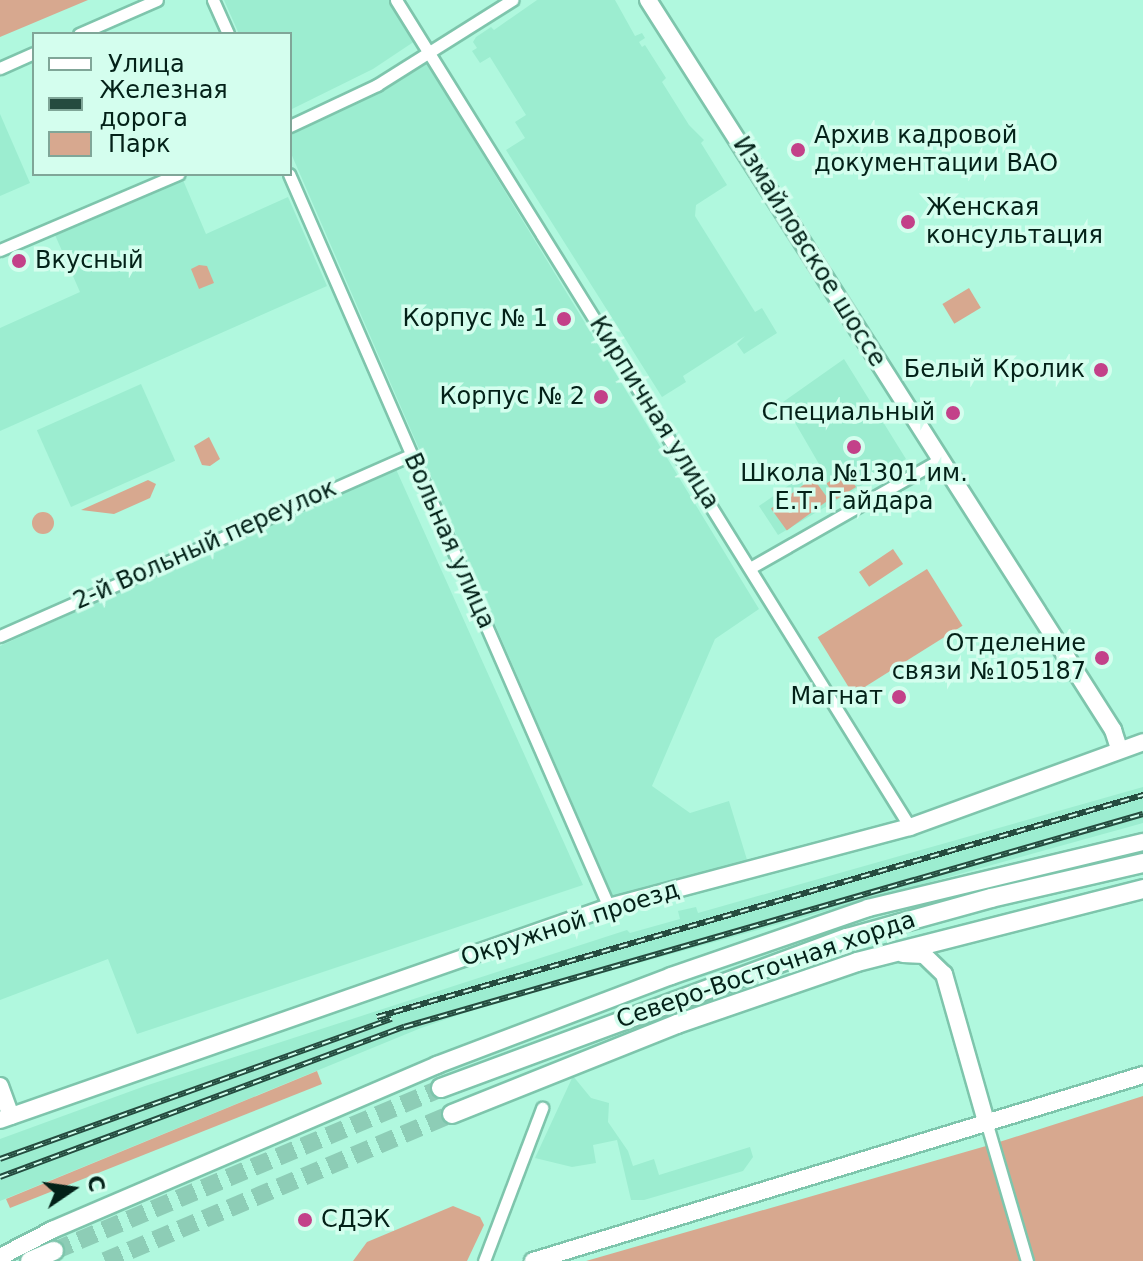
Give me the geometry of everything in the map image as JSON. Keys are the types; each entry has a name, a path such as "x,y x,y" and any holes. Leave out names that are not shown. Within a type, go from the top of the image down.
{"main road":[{"name":"Измайловское шоссе","path":"648,0 1113,730 1119,748"},
{"name":"Окружной проезд","path":"6,1118 609,907 910,827 1119,748 1143,742"},
{"path":"0,1257 52,1230 437,1065 671,976 868,908 1143,842"},
{"name":"Северо-Восточная хорда","path":"441,1088 847,938 991,898 1143,863"},
{"name":"Северо-Восточная хорда","path":"452,1114 677,1024 886,954 1143,889"},
{"path":"886,954 924,955 944,974 986,1121"},
{"path":"533,1261 1143,1075"},
{"path":"0,1086 6,1118"},
{"path":"30,1261 54,1251"}],"street":[{"path":"84,32 157,0"},
{"path":"213,0 227,32"},
{"name":"Кирпичная улица","path":"396,0 910,827"},
{"path":"292,125 377,85 512,0"},
{"path":"0,68 32,54"},
{"path":"0,250 173,176"},
{"name":"Вольная улица","path":"290,176 609,907"},
{"name":"2-й Вольный переулок","path":"1,631 410,455"},
{"path":"750,568 941,459"},
{"path":"484,1261 542,1108"},
{"path":"986,1121 1027,1261"}],"shaded area":[{"path":"224,0 389,0 415,41 373,69 292,109 292,32 238,32"},
{"path":"537,0 615,0 635,36 642,33 645,38 639,42 642,47 645,45 666,78 662,82 689,125 704,140 701,143 727,185 696,205 695,216 755,312 762,308 777,333 744,354 737,344 745,336 683,376 686,382 662,397 506,150 525,138 515,122 526,115 490,57 480,63 472,51 477,48 473,42 476,37 491,27 494,30"},
{"path":"425,60 759,609 715,639 652,786 690,813 729,801 748,863 614,899 292,156 292,131 356,101"},
{"path":"0,114 30,183 0,196"},
{"path":"183,180 206,234 288,197 327,286 0,431 0,328 80,292 55,235"},
{"name":"Школа №1301 им. Е.Т. Гайдара","path":"844,359 906,459 778,535 759,506 819,464 783,402"},
{"path":"141,384 175,461 71,507 37,430"},
{"path":"395,467 583,885 137,1034 108,959 0,1000 0,646"},
{"path":"1143,787 1143,823 484,1006 421,1028 0,1201 0,1139 145,1086 627,930 630,933 680,919 678,911 696,907 698,913"},
{"path":"573,1076 591,1098 609,1103 608,1122 628,1151 633,1166 654,1159 659,1175 750,1147 753,1157 743,1171 644,1200 631,1200 617,1140 593,1145 596,1163 572,1167 535,1158"}],"green space":[{"path":"0,0 88,0 0,37"},
{"path":"199,265 207,266 214,283 199,289 191,269"},
{"path":"969,288 981,308 954,324 942,304"},
{"path":"209,437 220,459 210,466 202,465 194,446"},
{"path":"846,471 856,487 837,499 826,483"},
{"path":"813,478 829,500 787,530 771,509"},
{"path":"148,480 156,484 150,498 114,514 81,510"},
{"path":"43,512 51,515 54,523 51,531 43,534 35,531 32,523 35,515"},
{"path":"893,549 903,564 869,587 859,572"},
{"path":"927,569 963,626 853,694 818,637"},
{"path":"317,1071 322,1084 10,1208 6,1199"},
{"path":"1143,1096 1143,1261 586,1261 993,1144"},
{"path":"453,1206 480,1217 484,1225 467,1261 353,1261 367,1242"}],"tunnel":[{"path":"54,1251 441,1088"},
{"path":"105,1261 452,1114"}],"railway":[{"path":"377,1017 1143,795"},
{"path":"0,1177 404,1027 1143,814"},
{"path":"0,1159 392,1019"}],"place":[{"name":"Архив кадровой документации ВАО","path":"798,150"},
{"name":"Женская консультация","path":"908,222"},
{"name":"Вкусный","path":"19,261"},
{"name":"Корпус № 1","path":"564,319"},
{"name":"Белый Кролик","path":"1101,370"},
{"name":"Корпус № 2","path":"601,397"},
{"name":"Специальный","path":"953,413"},
{"name":"Школа №1301 им. Е.Т. Гайдара","path":"854,447"},
{"name":"Отделение связи №105187","path":"1102,658"},
{"name":"Магнат","path":"899,697"},
{"name":"СДЭК","path":"305,1220"}]}
